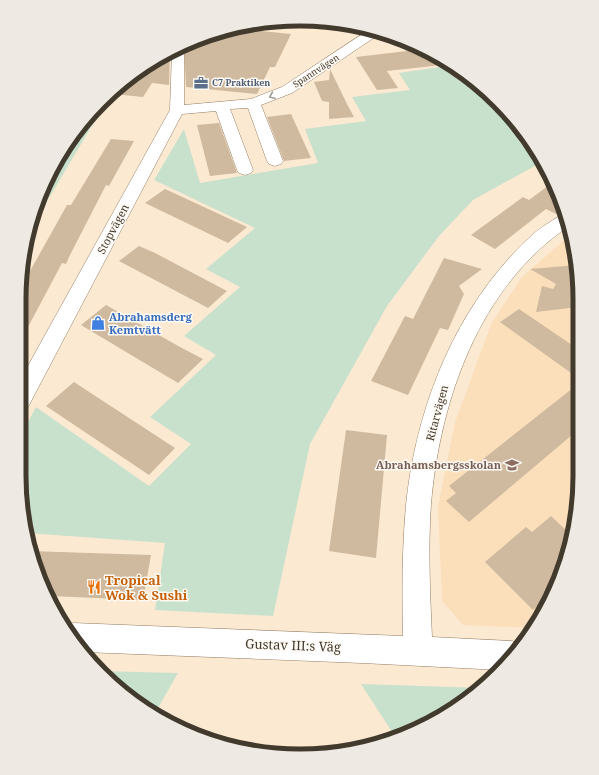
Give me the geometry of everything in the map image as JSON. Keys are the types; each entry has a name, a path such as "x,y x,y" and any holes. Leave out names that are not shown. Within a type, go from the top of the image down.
{"street":[{"name":"Spannvägen","path":"177,110 253,103 286,90 370,35"},
{"name":"Stopvägen","path":"26,390 177,110 178,55"},
{"path":"253,103 275,161"},
{"path":"222,106 245,170"},
{"name":"Ritarvägen","path":"418,651 416,545 423,474 436,408 453,361 481,307 507,271 536,241 562,223"},
{"name":"Gustav III:s Väg","path":"80,637 362,648 505,656"}],"shaded area":[{"name":"Abrahamsbergsskolan","path":"566,238 571,264 573,300 573,476 571,511 568,529 564,546 552,580 545,596 526,628 463,625 442,601 438,507 455,422 492,322 522,277"}],"green space":[{"path":"442,67 451,72 493,106 516,133 537,165 473,200 439,236 387,306 310,444 273,616 155,610 165,543 32,533 28,511 26,476 26,426 36,407 149,486 191,444 150,417 216,355 184,336 240,287 206,269 255,228 154,180 184,129 200,183 318,163 305,129 366,121 352,97 410,90 399,73"},
{"path":"99,113 41,211 54,179 63,163 72,148"},
{"path":"108,671 178,673 158,709 133,692"},
{"path":"361,684 471,688 451,703 420,721 392,732"}],"building":[{"path":"252,30 291,34 275,67 270,67 257,94 186,87 184,52 229,35"},
{"path":"412,50 440,65 387,71 398,88 377,90 356,57"},
{"path":"170,59 169,85 152,83 143,97 118,94 148,72"},
{"path":"330,69 354,117 329,119 329,102 322,101 314,82 329,80"},
{"path":"291,114 311,158 284,161 267,117"},
{"path":"219,123 237,173 210,176 197,125"},
{"path":"111,139 134,141 109,186 106,185 66,264 62,263 26,331 27,276 67,205 71,205"},
{"path":"548,186 559,215 546,209 495,249 471,235 523,197 529,200"},
{"path":"165,189 247,227 228,243 145,203"},
{"path":"139,246 227,291 208,308 119,261"},
{"path":"444,258 482,269 459,286 464,294 448,330 440,328 408,395 371,381 405,316 413,319"},
{"path":"571,266 573,308 536,312 542,286 553,289 556,284 530,269"},
{"path":"106,305 203,359 178,383 81,325"},
{"path":"519,309 573,346 573,374 500,322"},
{"path":"74,382 175,448 149,475 46,406"},
{"path":"573,388 573,434 469,522 446,501 456,493 449,486"},
{"path":"346,430 387,435 376,558 329,551"},
{"path":"551,516 567,532 564,546 545,596 542,601 533,610 485,562 526,527 532,532"},
{"path":"37,551 151,555 143,600 54,596"}],"place":[{"name":"C7 Praktiken","path":"201,83"},
{"name":"Abrahamsderg Kemtvätt","path":"98,323"},
{"name":"Abrahamsbergsskolan","path":"512,465"},
{"name":"Tropical Wok & Sushi","path":"94,587"}]}
